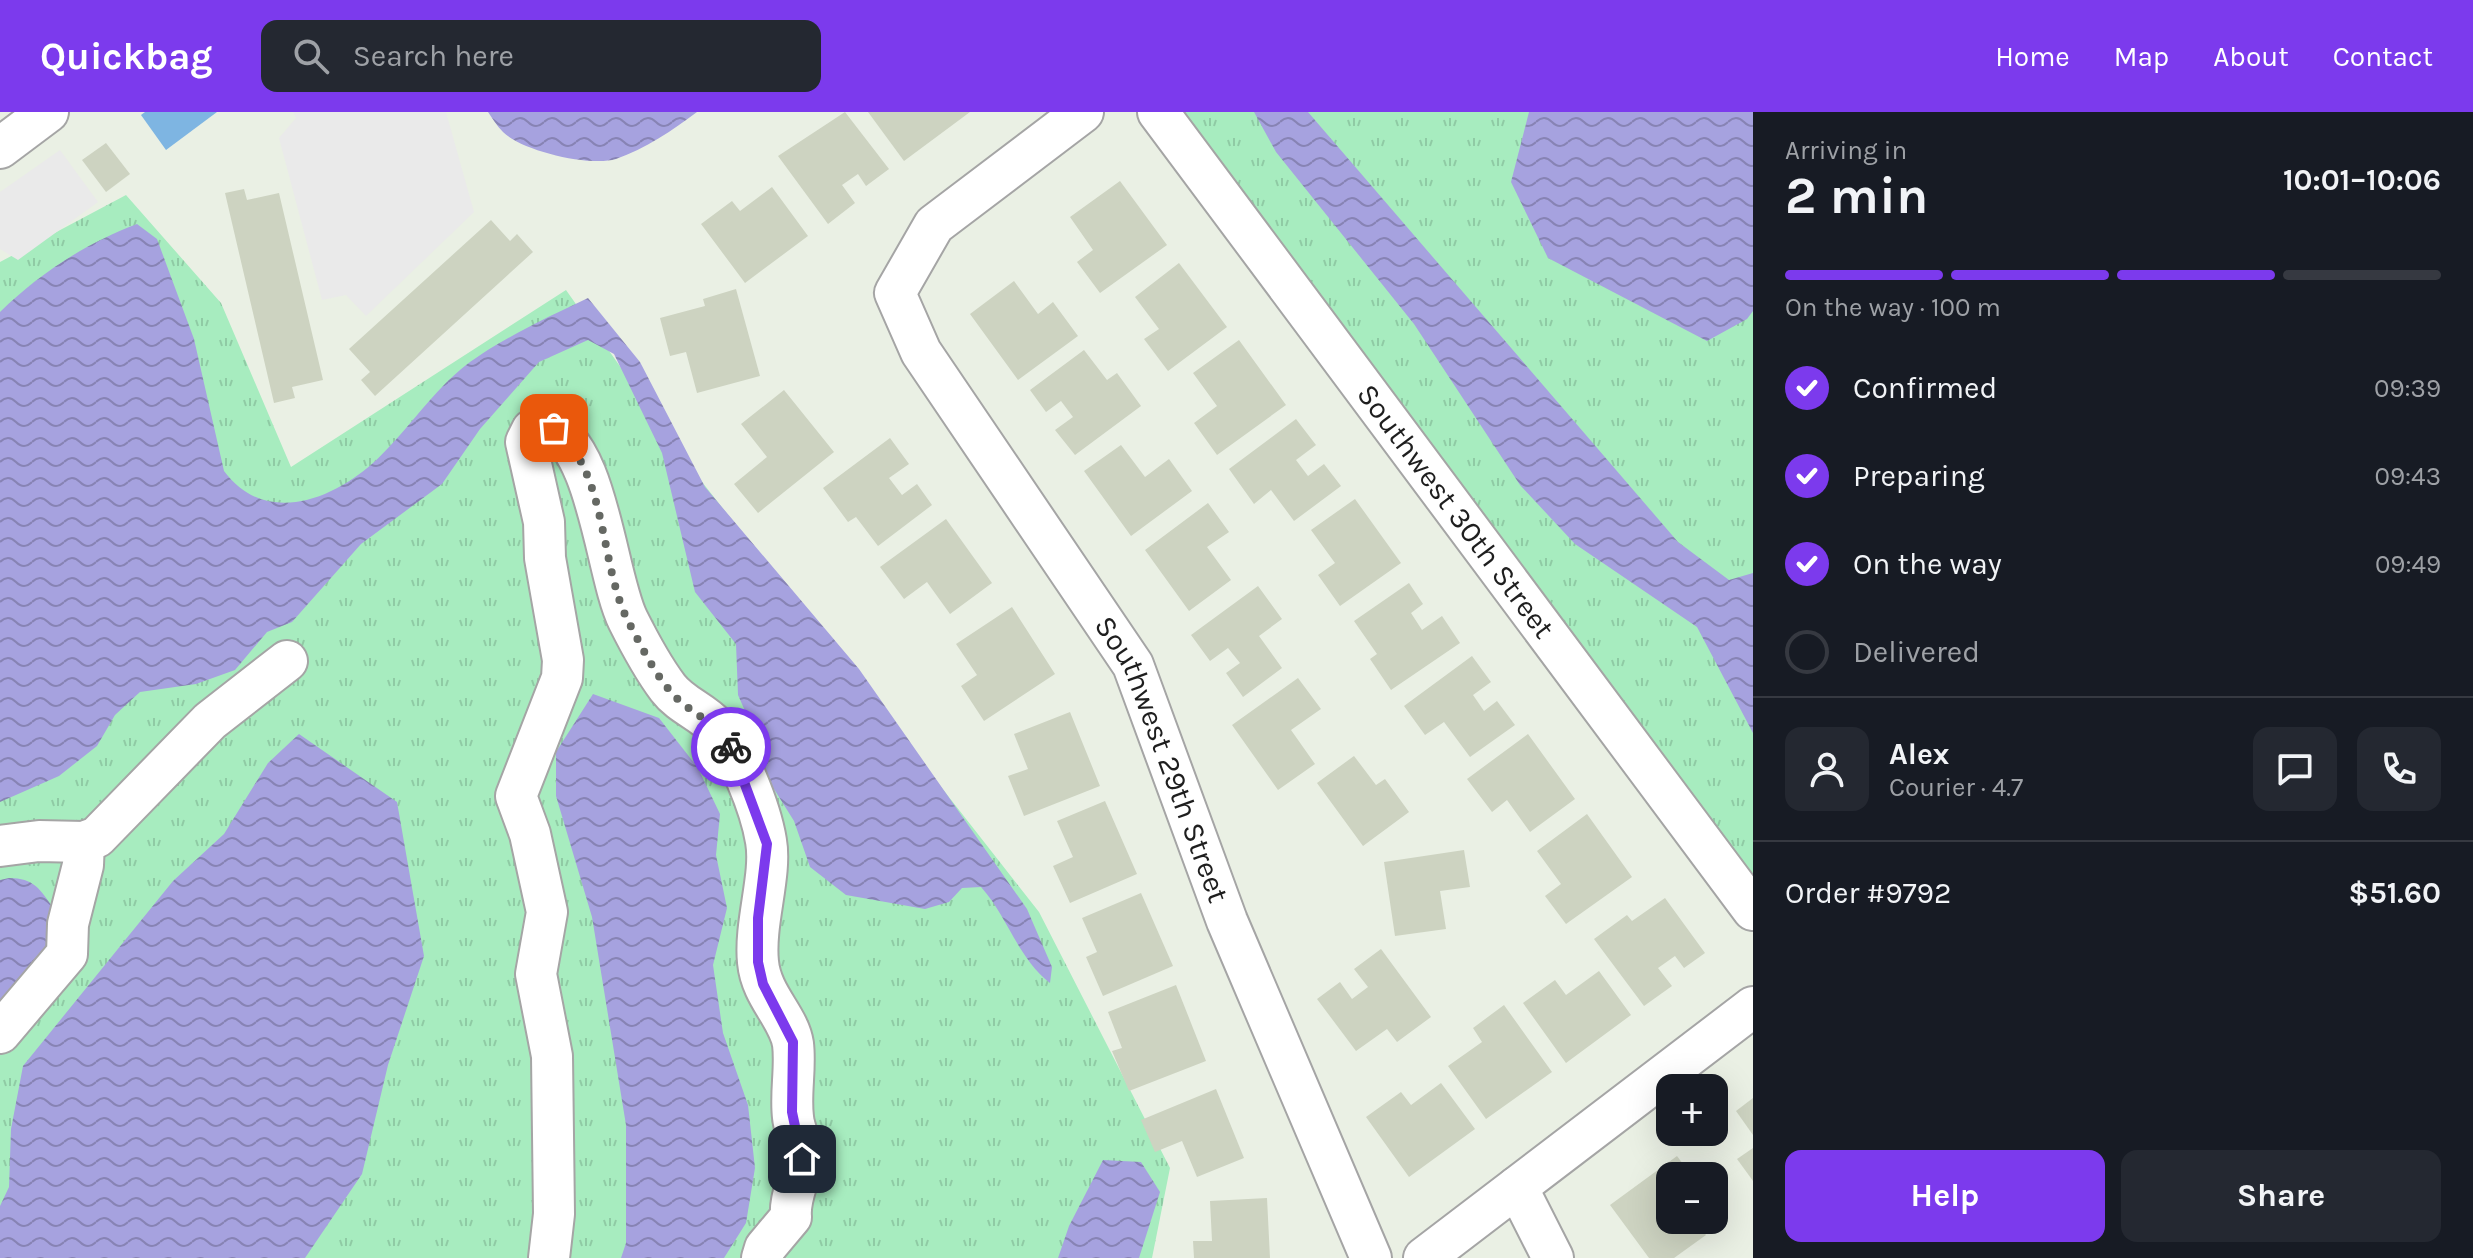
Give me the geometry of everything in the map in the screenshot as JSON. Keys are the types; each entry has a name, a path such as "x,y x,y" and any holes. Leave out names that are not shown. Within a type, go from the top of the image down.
{"street":[{"path":"0,148 48,112"},
{"name":"Southwest 29th Street","path":"1083,112 934,225 895,293 921,352 1133,665 1227,921 1371,1258"},
{"name":"Southwest 30th Street","path":"1158,112 1753,910"},
{"path":"549,1258 554,1214 552,1056 536,974 547,912 530,834 516,796 562,678 563,660 545,558 544,522 526,442 532,430 545,426 567,439 578,460 600,513 627,619 668,688 681,702 715,725 726,739 763,826 767,844 758,918 758,962 763,984 793,1042 792,1112 802,1159 790,1206 791,1217 765,1248 762,1258"},
{"path":"0,846 39,841 84,842 97,837 210,721 287,661"},
{"path":"0,1033 67,954 68,924 83,865 84,842"},
{"path":"1424,1258 1753,1007"},
{"path":"1517,1187 1553,1258"}],"green space":[{"path":"1180,112 1753,112 1753,877"},
{"path":"126,195 221,303 291,467 566,290 699,478 1039,912 1170,1168 1152,1258 0,1258 0,262"}],"shaded area":[{"path":"145,112 217,112 166,150 141,115"},
{"path":"293,112 446,112 474,212 366,316 346,295 322,300 279,138 296,118"},
{"path":"60,150 98,202 18,260 0,249 0,192"}],"water":[{"path":"488,112 697,112 627,155 590,161 557,156 512,139"},
{"path":"1254,112 1308,112 1678,542 1729,580 1753,573 1753,733 1697,627 1575,544 1520,485 1414,324 1276,152"},
{"path":"1529,112 1753,112 1753,311 1747,319 1707,341 1548,258 1511,182"},
{"path":"137,224 157,239 194,339 224,471 240,488 258,498 277,502 297,502 317,497 356,477 384,452 460,370 488,350 588,298 640,362 705,487 859,669 1027,909 1052,967 1050,983 1029,961 981,887 962,888 949,902 925,909 846,895 810,867 794,821 769,781 756,736 738,695 736,644 695,592 662,453 614,354 588,340 539,362 480,429 442,484 361,544 292,622 267,632 235,670 196,684 140,692 115,715 97,746 59,776 0,802 0,312 64,261 100,240"},
{"path":"593,694 659,718 698,768 720,814 716,855 727,908 713,965 723,1033 748,1105 755,1168 746,1223 724,1258 621,1258 626,1243 626,1125 592,917 556,796 556,752"},
{"path":"299,734 397,802 424,956 388,1065 362,1174 305,1258 0,1258 0,1206 9,1187 11,1129 23,1066 173,881 224,834 268,763"},
{"path":"0,880 25,880 36,886 54,909 50,941 26,978 0,1007"},
{"path":"1103,1160 1141,1162 1160,1192 1139,1258 1058,1258 1069,1226"}],"building":[{"path":"845,112 889,169 866,186 858,174 842,185 855,203 828,224 778,156"},
{"path":"868,112 970,112 904,161"},
{"path":"106,143 130,174 106,192 82,160"},
{"path":"1120,181 1167,245 1100,293 1077,262 1093,250 1070,217"},
{"path":"772,187 808,236 745,283 701,224 732,201 740,211"},
{"path":"244,189 247,200 279,193 323,380 292,387 295,398 274,403 225,193"},
{"path":"491,220 510,241 517,234 533,252 375,396 361,380 370,372 349,349"},
{"path":"1179,263 1227,327 1168,371 1144,339 1159,329 1135,297"},
{"path":"1014,281 1038,314 1053,302 1078,336 1018,380 970,314"},
{"path":"736,289 760,376 697,393 686,352 670,356 660,318 705,306 703,299"},
{"path":"1239,340 1286,405 1217,455 1194,423 1217,406 1193,373"},
{"path":"1084,350 1107,380 1117,373 1141,406 1075,455 1055,430 1073,417 1061,401 1046,412 1030,390"},
{"path":"784,390 834,452 758,513 734,484 767,457 741,424"},
{"path":"1296,419 1316,445 1296,460 1308,476 1324,464 1341,486 1294,521 1271,490 1254,504 1229,469"},
{"path":"890,438 909,464 889,478 902,495 917,484 932,505 878,546 856,517 848,522 823,488"},
{"path":"1121,445 1145,477 1169,459 1192,491 1131,536 1084,471"},
{"path":"1355,499 1401,563 1340,606 1318,575 1335,563 1311,530"},
{"path":"1208,503 1229,532 1207,547 1231,580 1189,611 1145,550"},
{"path":"946,519 992,583 950,614 927,582 904,599 880,567"},
{"path":"1409,583 1423,604 1411,613 1422,630 1442,616 1460,643 1391,690 1370,659 1377,654 1354,621"},
{"path":"1258,586 1282,619 1259,636 1282,668 1243,697 1226,673 1240,663 1228,648 1210,661 1191,635"},
{"path":"1012,607 1055,674 984,721 961,686 977,675 956,644"},
{"path":"1472,656 1491,682 1473,695 1484,711 1497,701 1515,725 1470,757 1444,722 1425,735 1404,706"},
{"path":"1298,678 1321,709 1291,730 1315,764 1278,790 1232,725"},
{"path":"1070,712 1100,786 1024,816 1008,776 1028,769 1014,734"},
{"path":"1528,734 1575,799 1530,832 1507,800 1492,812 1467,779"},
{"path":"1354,756 1376,785 1385,779 1409,812 1363,846 1317,783"},
{"path":"1105,801 1137,874 1070,903 1053,866 1073,857 1057,821"},
{"path":"1587,814 1632,877 1566,924 1545,896 1561,884 1537,851"},
{"path":"1464,850 1470,887 1440,891 1446,929 1395,936 1384,862"},
{"path":"1141,893 1173,966 1103,996 1086,957 1097,952 1082,918"},
{"path":"1665,898 1705,953 1684,968 1675,956 1658,968 1672,986 1644,1006 1594,939 1627,915 1632,921"},
{"path":"1381,949 1431,1017 1397,1042 1387,1029 1356,1051 1317,999 1340,982 1352,999 1368,987 1354,969"},
{"path":"1599,971 1631,1015 1566,1063 1523,1003 1555,980 1566,995"},
{"path":"1176,985 1206,1061 1129,1091 1112,1051 1122,1048 1108,1012"},
{"path":"1504,1005 1552,1072 1486,1119 1448,1066 1482,1042 1473,1028"},
{"path":"1441,1083 1475,1129 1409,1177 1366,1117 1401,1092 1411,1105"},
{"path":"1216,1089 1244,1158 1197,1177 1182,1141 1155,1152 1141,1120"},
{"path":"1753,1098 1753,1135 1736,1111"},
{"path":"1753,1148 1753,1181 1737,1159"},
{"path":"1656,1171 1656,1234 1706,1235 1674,1258 1649,1258 1610,1205"},
{"path":"1267,1198 1270,1258 1194,1258 1193,1241 1212,1241 1210,1201"}],"way so far":[{"path":"554,428 567,439 600,513 627,619 668,688 681,702 715,725 731,747"}],"route":[{"path":"731,747 763,826 767,844 758,918 758,962 773,1007 793,1042 792,1112 802,1159"}]}
